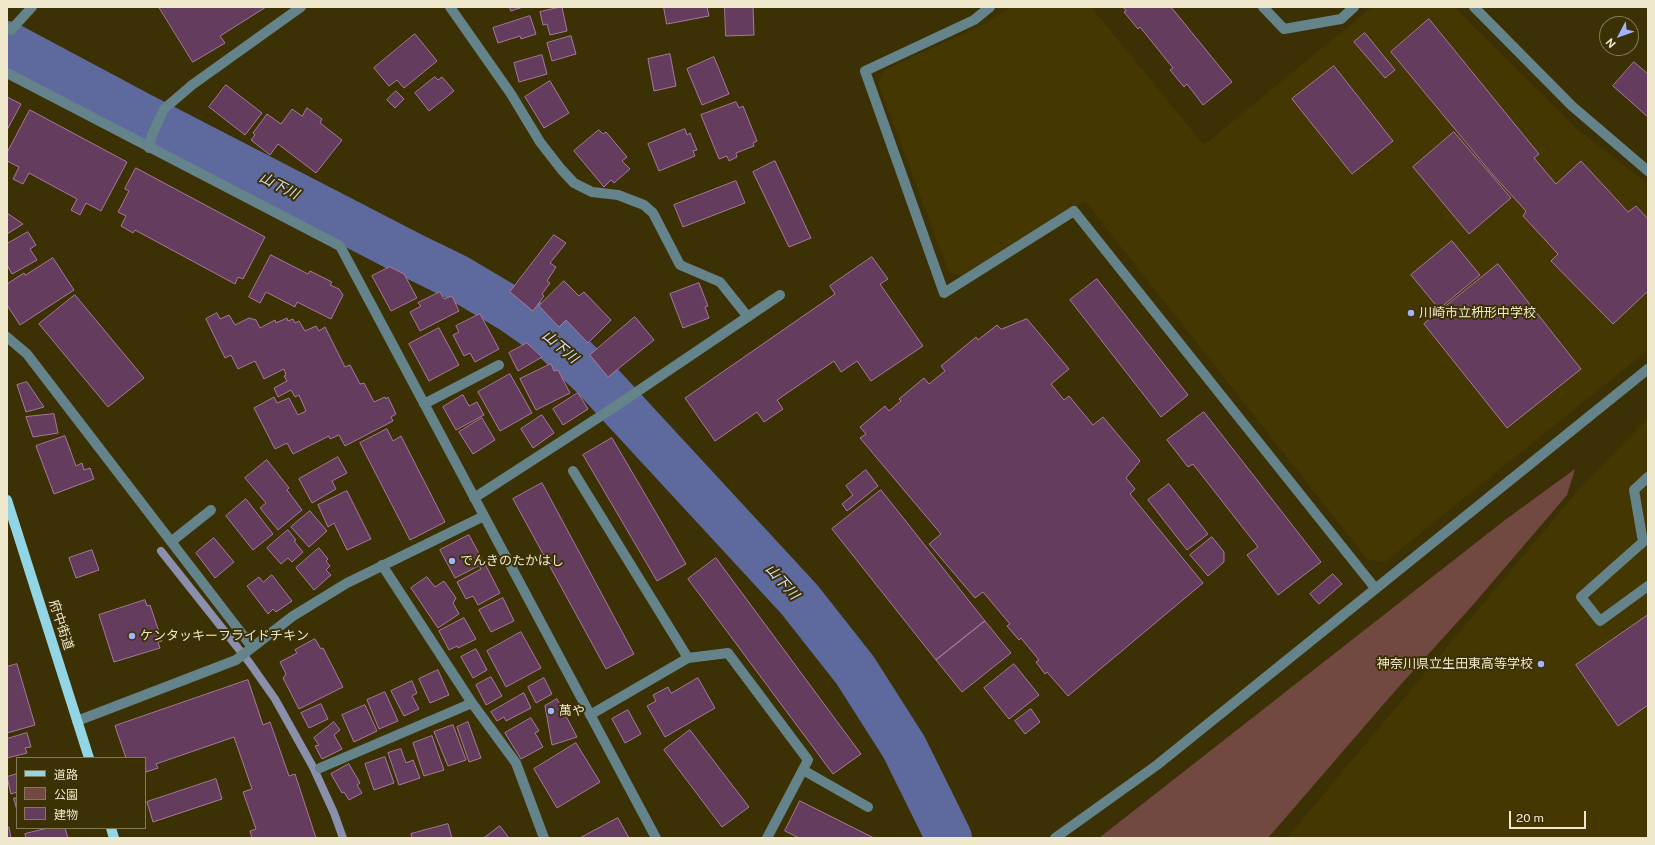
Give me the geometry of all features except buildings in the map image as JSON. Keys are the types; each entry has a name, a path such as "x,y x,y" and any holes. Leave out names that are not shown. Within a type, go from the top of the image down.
{"main road":[{"name":"府中街道","path":"7,501 89,757"}],"street":[{"path":"9,29 32,7"},
{"path":"150,148 152,135 164,109 192,85 301,7"},
{"path":"450,7 511,94 540,142 574,183 592,192 618,195 644,205 653,213 680,265 720,282 748,317"},
{"path":"990,7 974,20 865,71 944,293 1074,211 1374,588"},
{"path":"1263,7 1284,29 1341,20 1354,7"},
{"path":"1474,7 1572,106 1648,171"},
{"path":"7,73 340,246 656,838"},
{"path":"474,498 610,410 780,295"},
{"path":"7,337 27,354 252,647"},
{"path":"424,404 499,365"},
{"path":"1055,838 1157,765 1374,588 1648,370"},
{"path":"573,471 688,658"},
{"path":"1648,477 1634,490 1643,542 1581,597 1600,621 1648,586"},
{"path":"172,541 211,510"},
{"path":"77,720 236,660 293,616 347,582 484,516"},
{"path":"382,565 472,703 516,763 544,838"},
{"path":"590,715 688,658 728,653 808,760 767,838"},
{"path":"320,768 472,703"},
{"path":"803,770 868,806"}],"shaded area":[{"name":"川崎市立枡形中学校","path":"1010,7 1091,7 1204,145 1372,7 1454,7 1579,131 1648,184 1648,350 1385,562 1367,559 1085,201 961,275 949,273 879,85 883,71 988,22"},
{"name":"神奈川県立生田東高等学校","path":"1648,418 1648,838 1287,838 1579,489"}],"green space":[{"path":"1575,469 1567,495 1472,606 1395,691 1268,838 1099,838 1505,520"}],"waterway":[{"name":"山下川","path":"7,44 140,115 458,278 512,310 556,341 593,376 799,599 855,670 904,747 949,838"},
{"path":"161,551 249,662 275,699 313,767 334,813 343,838"}],"place":[{"name":"川崎市立枡形中学校","path":"1411,313"},
{"name":"でんきのたかはし","path":"452,561"},
{"name":"ケンタッキーフライドチキン","path":"132,636"},
{"name":"神奈川県立生田東高等学校","path":"1541,664"},
{"name":"萬や","path":"551,711"}]}
